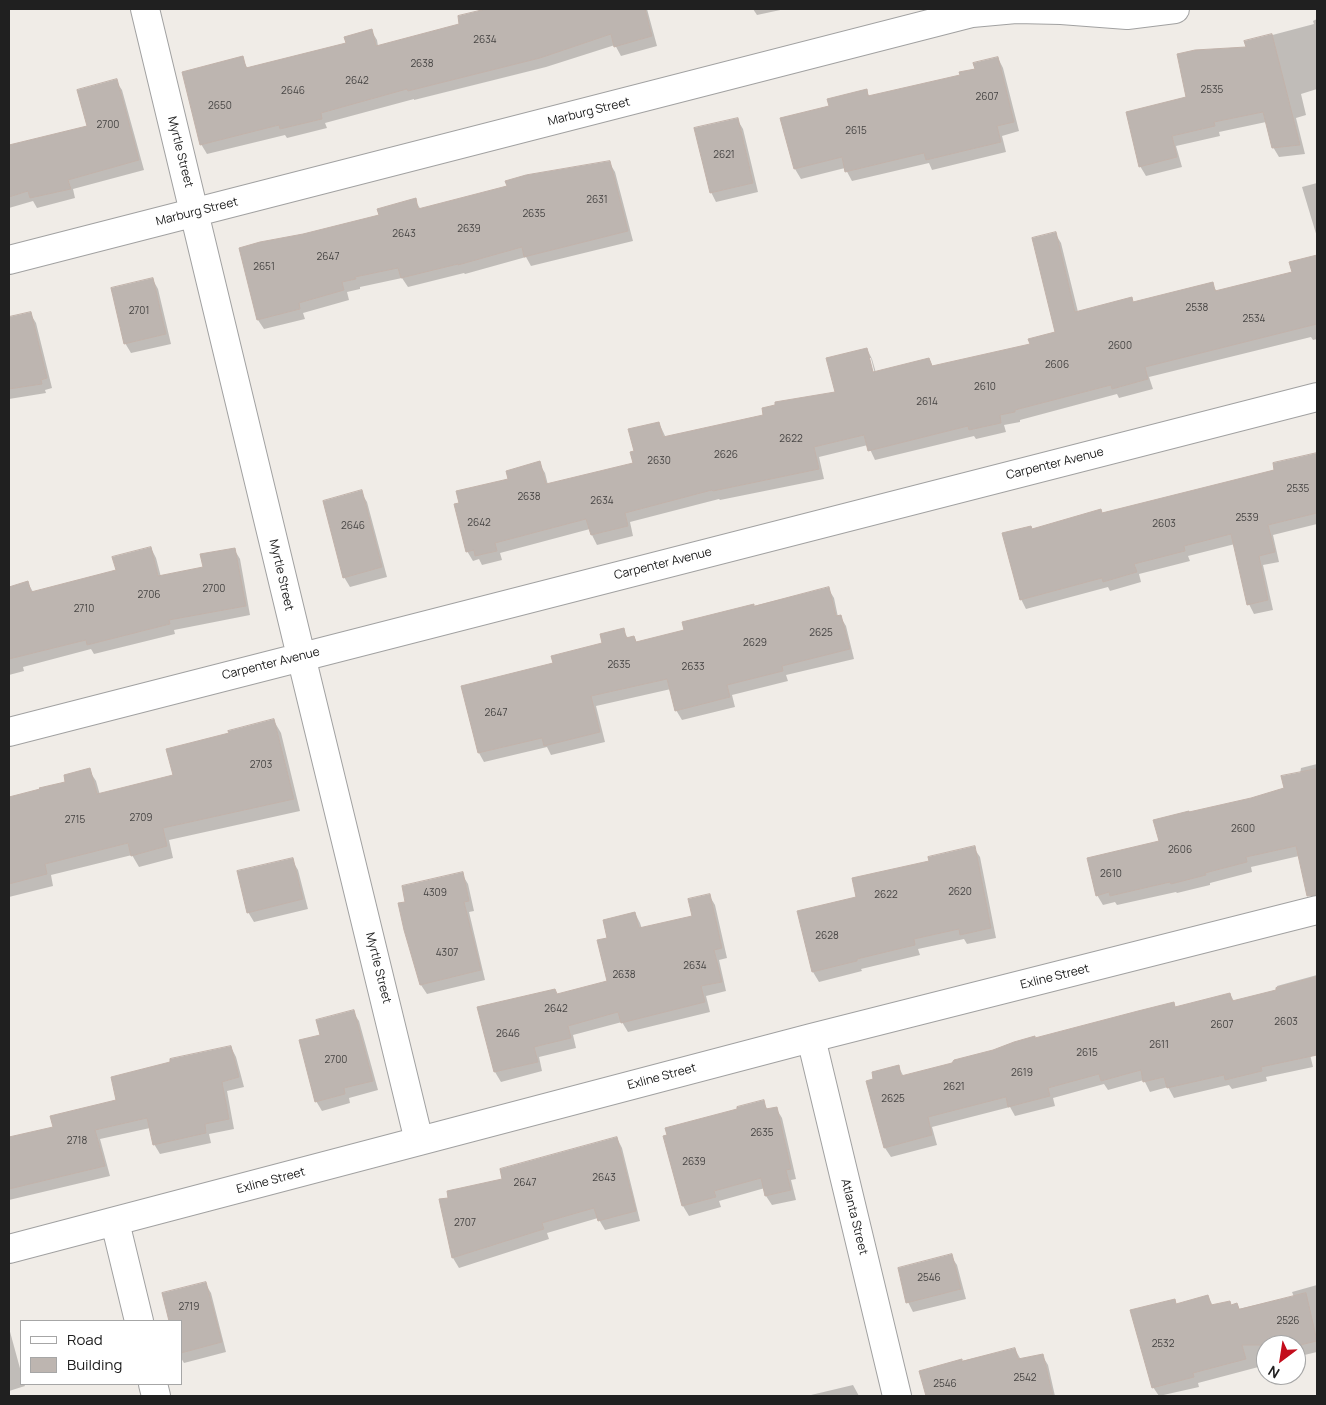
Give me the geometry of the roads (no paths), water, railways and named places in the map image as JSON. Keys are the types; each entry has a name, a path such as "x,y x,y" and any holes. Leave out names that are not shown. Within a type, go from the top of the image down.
{"street":[{"name":"Myrtle Street","path":"145,9 419,1141"},
{"name":"Marburg Street","path":"9,260 972,13 1016,9 1061,10 1127,16 1174,9"},
{"name":"Carpenter Avenue","path":"9,732 1317,397"},
{"name":"Exline Street","path":"9,1249 811,1038 1317,910"},
{"name":"Atlanta Street","path":"811,1038 897,1396"},
{"path":"115,1222 139,1320"}]}
